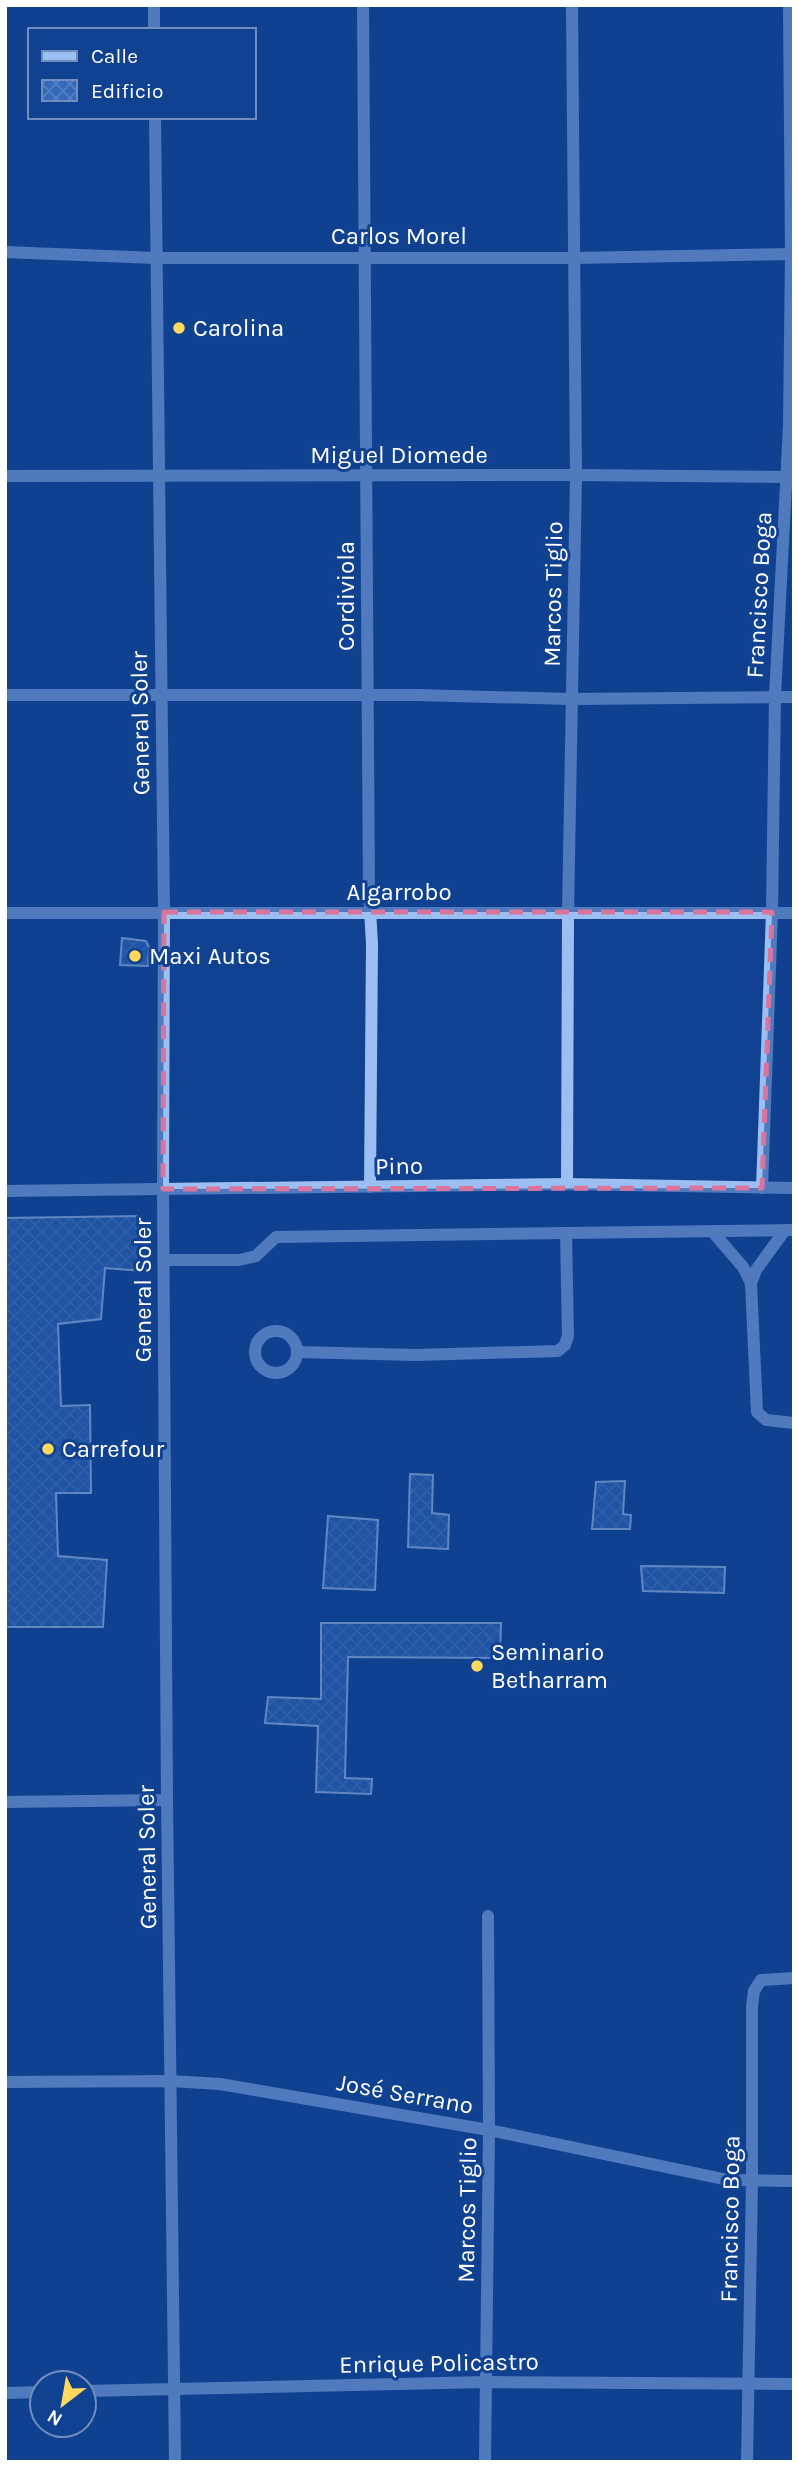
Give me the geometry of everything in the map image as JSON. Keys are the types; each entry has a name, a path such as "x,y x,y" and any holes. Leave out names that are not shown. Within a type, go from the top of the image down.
{"street":[{"path":"154,5 155,28"},
{"name":"Cordiviola","path":"363,5 371,914 370,1187"},
{"name":"Marcos Tiglio","path":"567,1184 568,913 576,475 572,5"},
{"name":"Francisco Boga","path":"762,1188 772,912 775,695 790,477 792,254 789,5"},
{"name":"General Soler","path":"155,119 164,912 167,1800 175,2462"},
{"name":"Carlos Morel","path":"5,252 155,258 573,258 792,254"},
{"name":"Miguel Diomede","path":"5,476 790,477"},
{"path":"5,695 417,695 572,699 775,695 794,697"},
{"name":"Algarrobo","path":"5,913 794,913"},
{"name":"Pino","path":"5,1191 567,1184 794,1188"},
{"path":"164,1260 239,1260 256,1256 276,1237 789,1230"},
{"path":"789,1230 756,1270 751,1283 757,1412 766,1420 794,1423"},
{"path":"712,1231 735,1256 751,1283"},
{"path":"297,1352 416,1355 558,1351 565,1345 568,1336 566,1233"},
{"path":"5,1802 167,1800"},
{"name":"Marcos Tiglio","path":"485,2462 489,2130 488,1916"},
{"name":"Francisco Boga","path":"747,2462 752,2006 754,1991 761,1980 794,1978"},
{"name":"José Serrano","path":"5,2082 171,2081 220,2084 489,2130 728,2180 794,2181"},
{"name":"Enrique Policastro","path":"98,2391 486,2382 794,2384"},
{"path":"5,2393 28,2392"}],"highlighted area":[{"path":"164,912 772,912 762,1188 163,1189"}],"building":[{"name":"Maxi Autos","path":"122,938 146,941 149,947 148,966 120,965"},
{"name":"Carrefour","path":"140,1216 143,1271 105,1268 101,1319 58,1324 61,1406 90,1405 91,1493 56,1493 58,1556 107,1560 103,1627 5,1627 5,1218"},
{"path":"410,1474 433,1475 432,1513 449,1515 448,1549 408,1547"},
{"path":"625,1481 623,1514 631,1515 630,1529 592,1529 596,1482"},
{"path":"328,1516 378,1520 375,1590 323,1588"},
{"path":"641,1566 725,1567 724,1593 643,1591"},
{"path":"321,1623 501,1623 500,1658 348,1657 345,1778 372,1779 371,1794 316,1792 318,1726 265,1723 268,1697 321,1699"}],"place":[{"name":"Carolina","path":"179,328"},
{"name":"Maxi Autos","path":"135,956"},
{"name":"Carrefour","path":"48,1449"},
{"name":"Seminario Betharram","path":"477,1666"}]}
